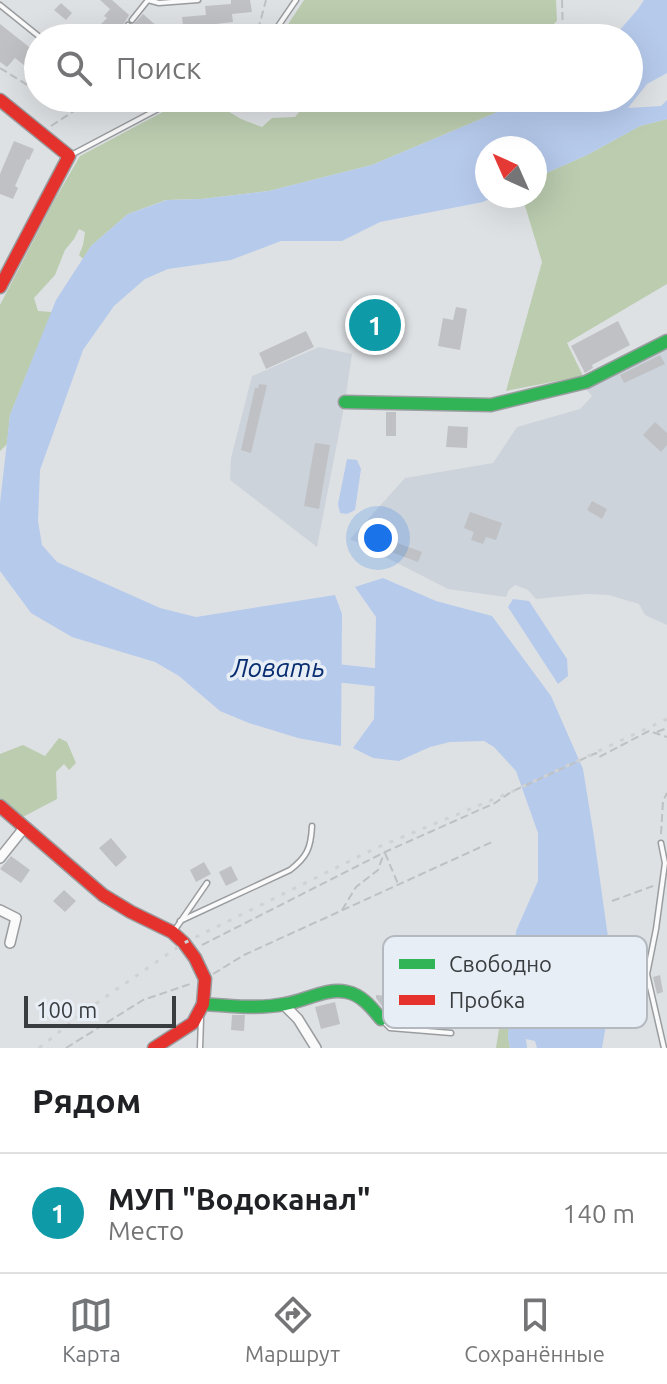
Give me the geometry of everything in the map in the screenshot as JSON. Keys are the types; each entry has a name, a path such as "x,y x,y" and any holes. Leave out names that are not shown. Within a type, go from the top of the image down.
{"street":[{"path":"0,100 69,156 3,273"},
{"path":"345,402 491,405 586,382 667,341"},
{"path":"0,806 103,895 172,932 188,949 205,979 203,1004 193,1023 154,1048"},
{"path":"0,858 24,828"},
{"path":"0,910 16,918 10,943"},
{"path":"203,1004 283,1004 337,990 357,994 368,1001 381,1019"},
{"path":"283,1004 298,1019 316,1048"}],"lane":[{"path":"129,24 148,0 159,3 198,0"},
{"path":"280,24 296,0"},
{"path":"0,5 24,24"},
{"path":"69,156 148,112"},
{"path":"180,921 303,861 311,843 312,826"},
{"path":"661,843 665,863 647,974 664,1048"},
{"path":"172,932 207,883"},
{"path":"200,1048 203,1004"},
{"path":"390,1028 451,1033"}],"path":[{"path":"259,24 266,0"},
{"path":"562,0 563,24"},
{"path":"272,24 282,21"},
{"path":"0,68 24,83"},
{"path":"40,133 72,112"},
{"path":"655,733 667,728"},
{"path":"188,949 596,753 599,757 649,731 667,737"},
{"path":"661,843 663,801 667,793"},
{"path":"66,1048 143,1000 205,979 244,955 494,841"},
{"path":"385,852 399,885"},
{"path":"340,912 356,887 378,870 385,852"},
{"path":"612,901 662,883"}],"shaded area":[{"path":"319,347 352,354 317,547 230,480 231,458 252,376"},
{"path":"667,347 667,625 645,615 639,604 609,595 536,599 528,590 515,585 506,597 448,589 350,539 405,478 493,463 517,427 580,409 592,396 586,389"}],"green space":[{"path":"304,0 556,0 557,21 554,24 288,24"},
{"path":"163,112 229,112 262,127 272,118 295,117 299,112 498,112 372,165 269,191 166,200 128,214 91,246 83,259 79,255 85,232 79,229 65,250 55,275 34,298 38,311 52,312 10,415 7,444 0,451 0,305 80,156"},
{"path":"667,119 667,284 567,343 583,376 506,391 542,262 526,208 547,208 547,173 640,126"},
{"path":"59,738 67,742 76,763 69,770 64,764 56,772 57,799 21,818 0,798 0,754 23,745 45,756"},
{"path":"509,1028 510,1048 496,1048 499,1029"}],"water":[{"name":"Ловать","path":"644,0 667,0 667,73 643,89 643,24 625,24"},
{"name":"Ловать","path":"667,100 667,119 640,126 547,173 547,136 475,136 475,204 380,222 342,241 281,241 231,260 168,269 145,279 114,306 83,350 40,470 38,521 42,545 57,562 160,608 196,617 335,595 342,614 341,746 298,738 249,723 220,711 179,676 155,662 72,637 31,613 0,571 0,503 10,415 56,300 91,246 128,214 167,200 269,191 372,165 498,112 643,112 643,107 661,106"},
{"path":"347,459 357,460 361,469 355,510 347,514 340,513 338,504"},
{"name":"Ловать","path":"383,578 436,601 492,616 551,696 583,769 608,936 516,936 538,881 538,833 516,771 494,747 484,741 450,742 399,761 373,758 353,748 374,719 376,617 355,587"},
{"path":"513,599 529,601 567,659 568,676 558,684 508,607"},
{"name":"Ловать","path":"509,1028 606,1028 602,1048 537,1048 535,1041 526,1039 527,1048 510,1048"}],"building":[{"path":"100,0 112,0 129,15 124,24 101,24 110,9"},
{"path":"231,0 250,0 252,12 232,14 233,22 183,24 182,17 206,15 205,6 231,4"},
{"path":"61,3 72,13 66,20 54,10"},
{"path":"143,14 154,24 134,24"},
{"path":"0,24 24,43 24,65 15,58 7,67 0,62"},
{"path":"14,141 34,149 15,186 18,188 13,199 0,194 0,174"},
{"path":"456,307 467,309 460,350 438,346 443,318 453,320"},
{"path":"370,312 386,315 381,339 365,336"},
{"path":"618,321 630,345 592,365 593,368 585,373 571,346"},
{"path":"306,331 314,347 266,369 259,353"},
{"path":"660,355 665,364 624,383 620,375"},
{"path":"259,384 267,385 251,453 241,450 255,388"},
{"path":"386,412 396,412 396,436 386,436"},
{"path":"655,422 667,433 667,445 661,452 643,435"},
{"path":"448,426 468,427 467,448 446,447"},
{"path":"315,443 330,445 319,509 304,506"},
{"path":"592,501 607,509 602,519 587,510"},
{"path":"470,512 502,523 496,540 486,537 483,544 471,540 474,532 464,528"},
{"path":"386,539 422,552 418,562 383,549"},
{"path":"111,838 127,857 116,867 99,848"},
{"path":"11,856 30,870 21,883 0,869"},
{"path":"204,862 211,874 196,882 190,870"},
{"path":"231,866 238,880 226,886 219,872"},
{"path":"64,890 76,901 65,912 53,901"},
{"path":"660,975 663,992 657,994 653,977"},
{"path":"376,995 383,996 383,1008"},
{"path":"335,1002 340,1024 321,1029 315,1007"},
{"path":"232,1015 245,1015 244,1031 231,1030"}],"waterway":[{"name":"Ловать","path":"318,671 400,680"}],"railway":[{"path":"39,1048 88,1009 184,943 376,848 511,792 667,719"}],"traffic: fast":[{"path":"345,402 491,405 586,382 667,341"},
{"path":"203,1004 275,1006 339,991 362,999 381,1019"}],"traffic: jam":[{"path":"0,100 69,156 0,287"},
{"path":"0,806 103,895 172,932 195,958 205,979 203,1004 193,1023 154,1048"}],"place":[{"name":"МУП \"Водоканал\"","path":"375,325"}]}
